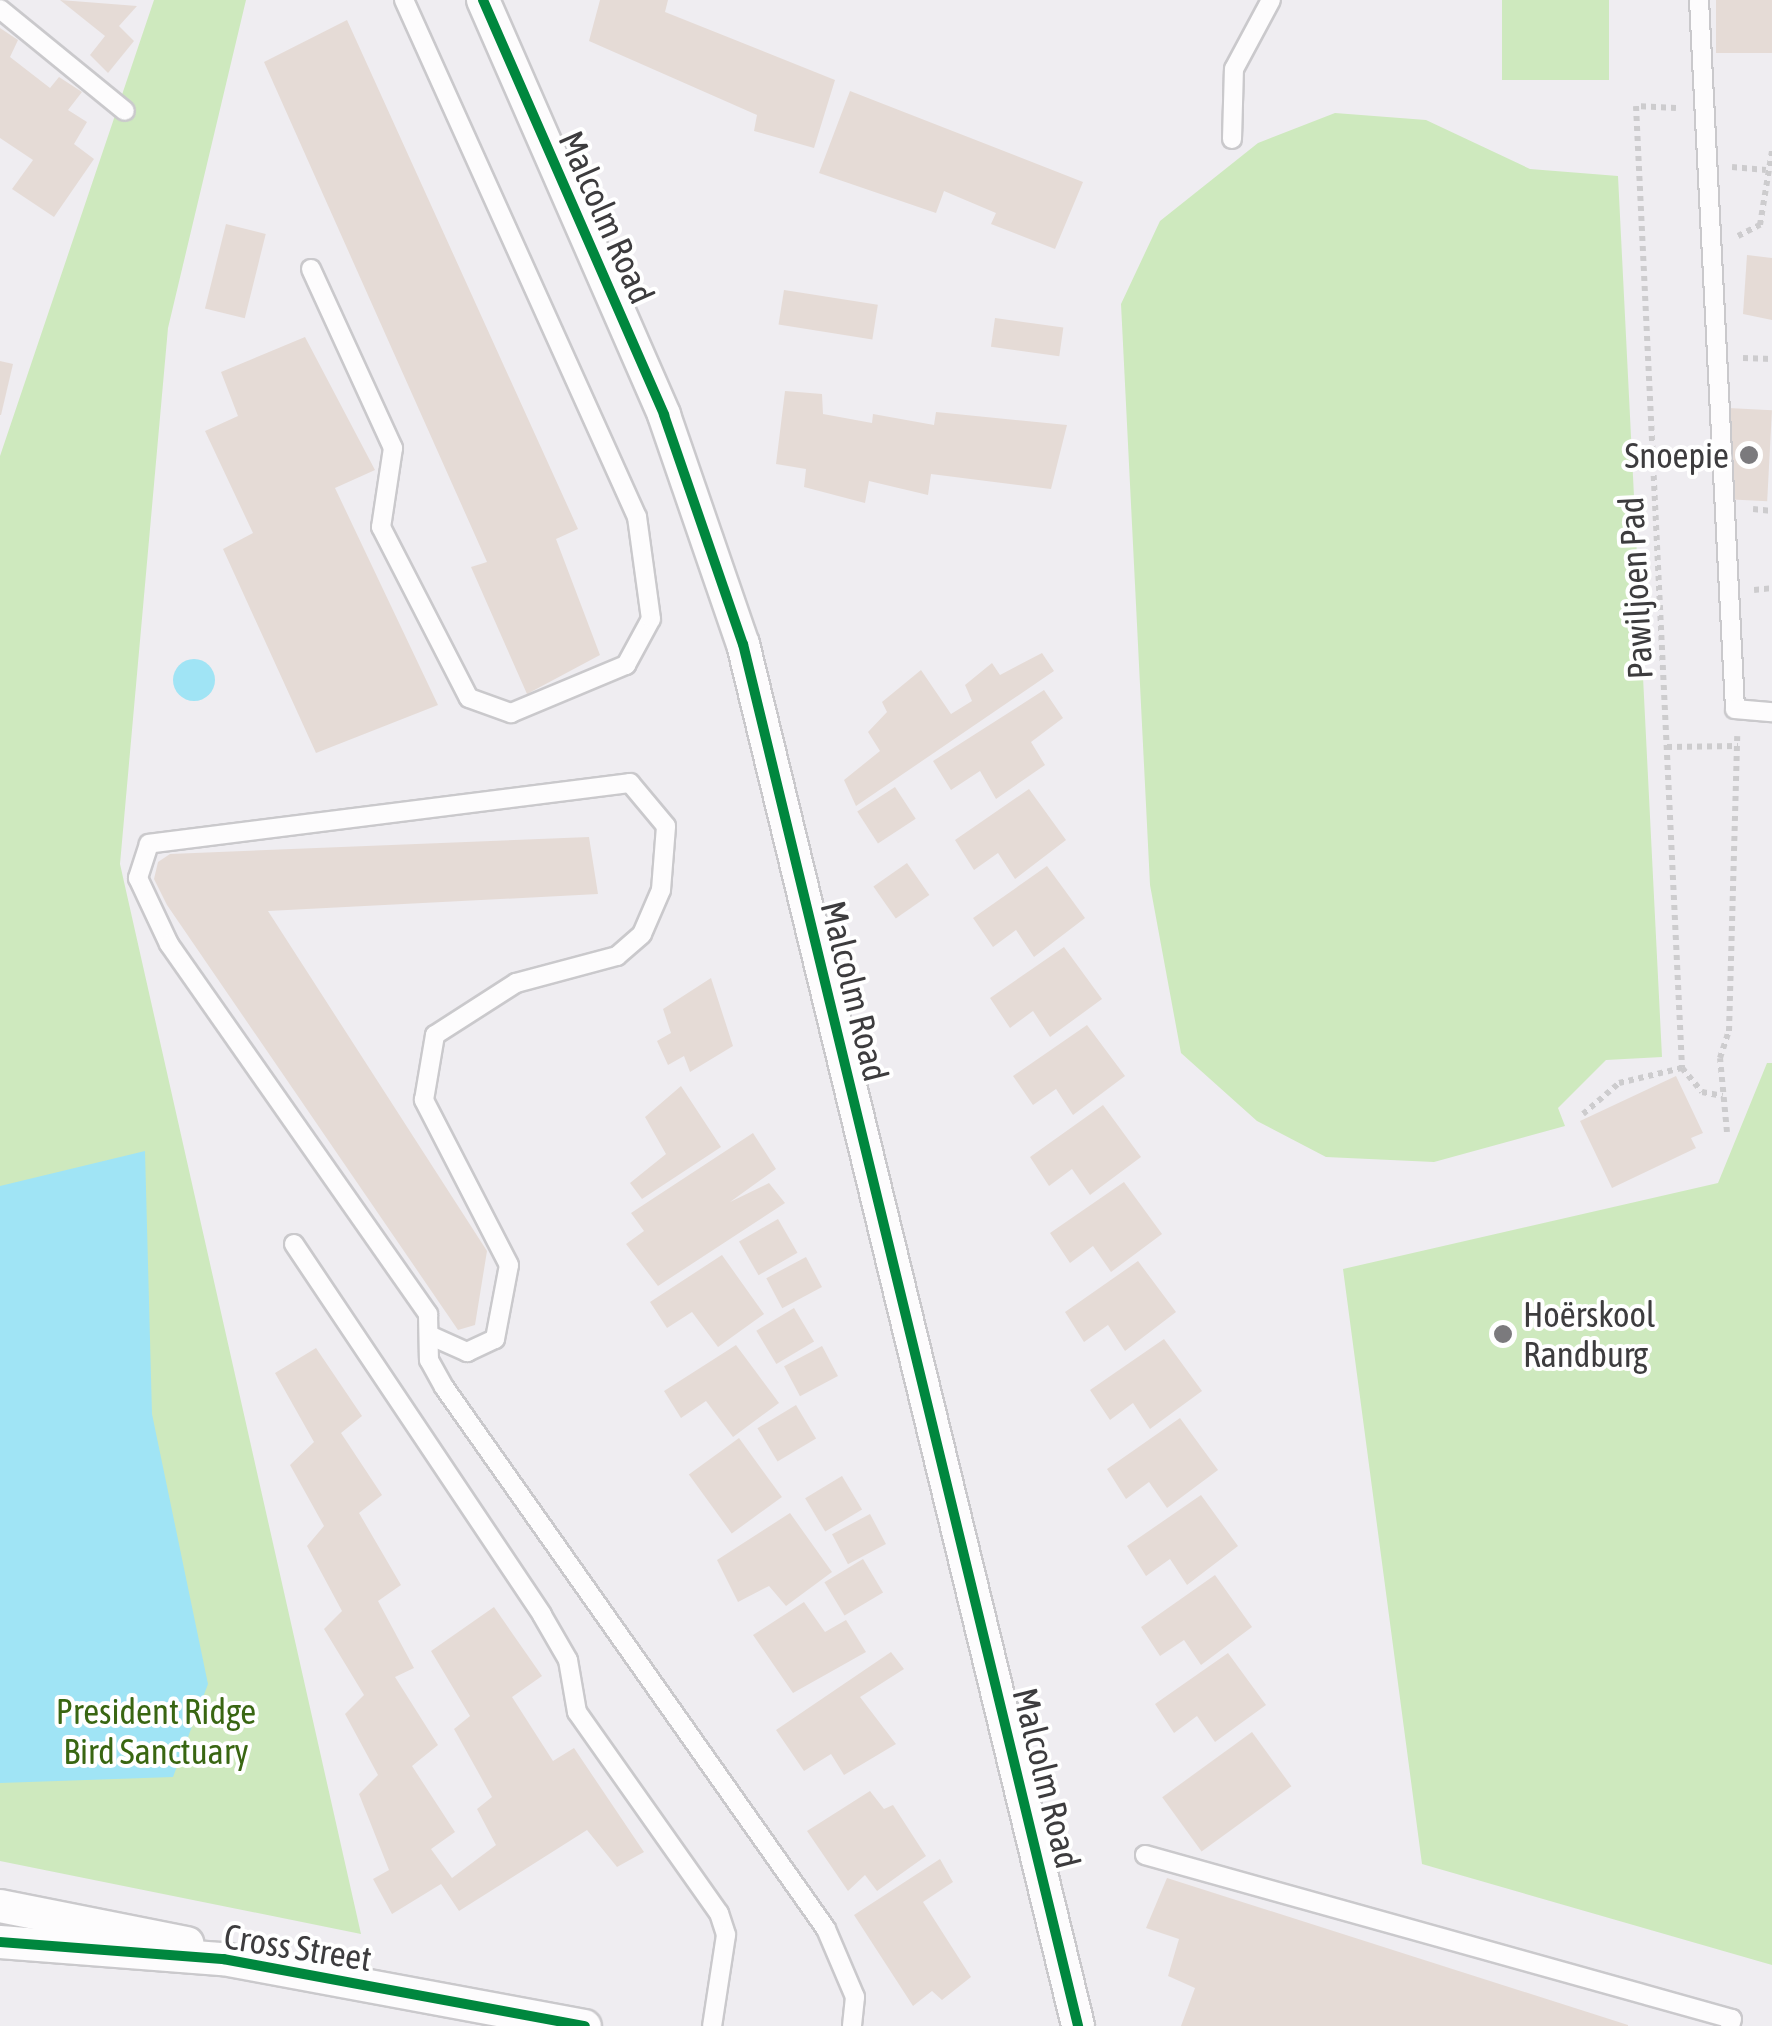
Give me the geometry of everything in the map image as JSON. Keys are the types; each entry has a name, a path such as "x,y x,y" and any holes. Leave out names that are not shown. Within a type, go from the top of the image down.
{"street":[{"name":"Malcolm Road","path":"482,0 664,414 743,644 1078,2026"},
{"name":"Cross Street","path":"0,1906 129,1928 222,1959"},
{"name":"Cross Street","path":"0,1942 222,1959 584,2026"}],"lane":[{"path":"311,269 393,448 380,526 469,698 511,713 626,665 651,619 637,517 404,0"},
{"path":"1232,138 1234,69 1271,0"},
{"path":"1699,0 1707,261 1735,709 1772,712"},
{"path":"0,8 126,111"},
{"path":"429,1334 467,1352 495,1338 509,1265 424,1100 428,1054 435,1035 516,982 616,956 642,934 660,890 666,826 630,782 149,844 140,855 144,904 428,1314 429,1360 444,1387 826,1928 855,1997 852,2026"},
{"path":"294,1244 560,1645 577,1712 719,1914 726,1935 712,2026"},
{"path":"1145,1855 1732,2019 1730,2026"}],"path":[{"path":"1760,225 1772,152"},
{"path":"1707,261 1760,225 1772,227"},
{"path":"1758,587 1772,588"},
{"path":"1727,1132 1723,1096 1738,746 1735,709"},
{"path":"1667,748 1738,746"},
{"path":"1583,1114 1619,1084 1682,1068 1702,1092 1723,1096"}],"green space":[{"name":"President Ridge Bird Sanctuary","path":"154,0 246,0 168,328 120,864 361,1934 0,1861 0,456"},
{"path":"1502,0 1609,0 1609,80 1502,80"},
{"path":"1335,113 1426,120 1530,169 1618,176 1662,1057 1606,1060 1558,1108 1565,1126 1434,1162 1326,1157 1257,1121 1181,1053 1150,885 1121,304 1160,221 1258,143"},
{"path":"1767,1063 1772,1063 1772,1965 1422,1864 1343,1269 1718,1183"}],"water":[{"path":"194,659 209,665 215,680 209,695 194,701 179,695 173,680 179,665"},
{"path":"145,1151 152,1414 208,1684 173,1777 0,1783 0,1186"}],"building":[{"path":"60,0 137,6 119,26 134,41 108,73 90,55 105,36"},
{"path":"600,0 668,0 665,12 835,80 814,148 754,131 757,115 589,41"},
{"path":"1716,0 1772,0 1772,53 1716,53"},
{"path":"347,20 578,529 556,539 600,655 527,694 471,567 487,562 264,62"},
{"path":"0,28 18,40 10,57 50,88 59,77 82,92 68,110 87,122 74,144 94,159 54,217 12,189 33,160 0,138"},
{"path":"850,91 1083,182 1055,249 991,224 996,213 944,191 936,213 819,173"},
{"path":"226,224 266,234 245,318 205,308"},
{"path":"1747,255 1772,258 1772,320 1743,314"},
{"path":"784,290 878,305 872,339 779,325"},
{"path":"995,318 1063,328 1059,356 991,347"},
{"path":"305,337 375,470 335,488 438,705 316,753 223,549 253,533 205,431 238,416 221,372"},
{"path":"0,361 13,364 1,415 0,415"},
{"path":"785,391 822,394 823,414 872,423 873,414 934,425 936,412 1067,425 1051,489 931,474 928,495 869,481 865,503 804,487 806,469 776,464"},
{"name":"Snoepie","path":"1728,408 1772,410 1767,501 1723,499"},
{"path":"1042,653 1054,671 856,806 844,780 880,751 868,732 887,712 882,702 921,670 951,714 972,701 965,685 992,663 1000,675"},
{"path":"1044,690 1063,718 1031,742 1045,765 996,799 980,771 951,790 933,761"},
{"path":"895,787 916,819 878,843 857,812"},
{"path":"1029,789 1066,840 1015,879 998,853 974,870 955,840"},
{"path":"589,837 598,894 268,911 487,1251 475,1325 458,1330 167,905 154,879 158,862 170,854"},
{"path":"907,863 929,895 896,918 873,887"},
{"path":"1047,866 1085,918 1034,957 1016,930 993,947 973,918"},
{"path":"1064,947 1102,999 1050,1037 1033,1011 1010,1028 990,998"},
{"path":"711,978 733,1046 690,1072 684,1056 668,1065 657,1041 671,1033 663,1009"},
{"path":"1087,1025 1125,1076 1073,1115 1056,1089 1033,1105 1013,1076"},
{"path":"1676,1076 1703,1133 1691,1138 1696,1148 1612,1188 1580,1121"},
{"path":"681,1086 721,1147 642,1199 630,1183 666,1154 645,1117"},
{"path":"1103,1105 1141,1157 1090,1195 1072,1169 1049,1186 1030,1157"},
{"path":"753,1133 776,1169 730,1202 769,1183 785,1203 658,1286 626,1244 644,1231 631,1213"},
{"path":"1124,1182 1162,1234 1111,1272 1093,1246 1070,1263 1050,1233"},
{"path":"778,1219 798,1253 759,1275 739,1242"},
{"path":"722,1255 764,1314 718,1347 692,1312 667,1328 650,1302"},
{"path":"806,1257 822,1287 782,1308 766,1278"},
{"path":"1138,1261 1176,1312 1125,1351 1108,1325 1084,1342 1065,1312"},
{"path":"794,1308 814,1341 776,1364 756,1331"},
{"path":"1164,1339 1202,1391 1150,1429 1133,1403 1110,1420 1090,1390"},
{"path":"736,1345 779,1403 733,1437 706,1401 681,1418 664,1391"},
{"path":"822,1346 838,1376 800,1396 784,1366"},
{"path":"316,1348 362,1416 341,1433 382,1495 359,1513 401,1585 378,1601 414,1668 395,1677 438,1745 412,1766 455,1832 431,1849 452,1878 496,1845 477,1809 492,1797 454,1729 470,1716 431,1651 494,1607 542,1676 512,1697 553,1761 574,1748 644,1852 617,1867 587,1830 459,1911 441,1884 392,1914 373,1879 389,1870 359,1794 378,1775 345,1714 364,1695 324,1629 342,1611 307,1546 324,1526 290,1465 314,1442 275,1373"},
{"path":"796,1405 816,1438 778,1462 757,1428"},
{"path":"1180,1418 1218,1470 1167,1508 1149,1482 1126,1499 1107,1469"},
{"path":"739,1438 782,1497 732,1534 689,1474"},
{"path":"842,1476 862,1509 825,1532 805,1498"},
{"path":"1201,1495 1238,1546 1187,1585 1170,1559 1146,1576 1127,1546"},
{"path":"790,1513 832,1572 786,1606 769,1586 738,1602 717,1560"},
{"path":"870,1514 886,1544 848,1564 832,1534"},
{"path":"863,1559 883,1592 845,1616 824,1582"},
{"path":"1215,1575 1252,1627 1201,1665 1184,1640 1160,1656 1141,1627"},
{"path":"804,1602 825,1632 846,1620 866,1652 793,1693 753,1635"},
{"path":"891,1652 904,1669 860,1697 896,1744 844,1775 831,1754 804,1771 776,1730"},
{"path":"1228,1653 1266,1705 1215,1742 1197,1716 1174,1733 1155,1704"},
{"path":"1252,1732 1291,1786 1202,1851 1162,1797"},
{"path":"870,1791 884,1809 893,1805 926,1856 877,1891 865,1875 848,1891 807,1831"},
{"path":"940,1859 953,1882 923,1902 971,1977 942,2000 932,1991 913,2006 854,1915"},
{"path":"1167,1878 1628,2026 1181,2026 1195,1988 1168,1976 1179,1939 1146,1928"}],"cycle path":[{"path":"483,0 664,415 743,644 1078,2026"},
{"path":"0,1942 223,1959 585,2026"}],"place":[{"name":"Snoepie","path":"1749,455"},
{"name":"Hoërskool Randburg","path":"1503,1334"}]}
